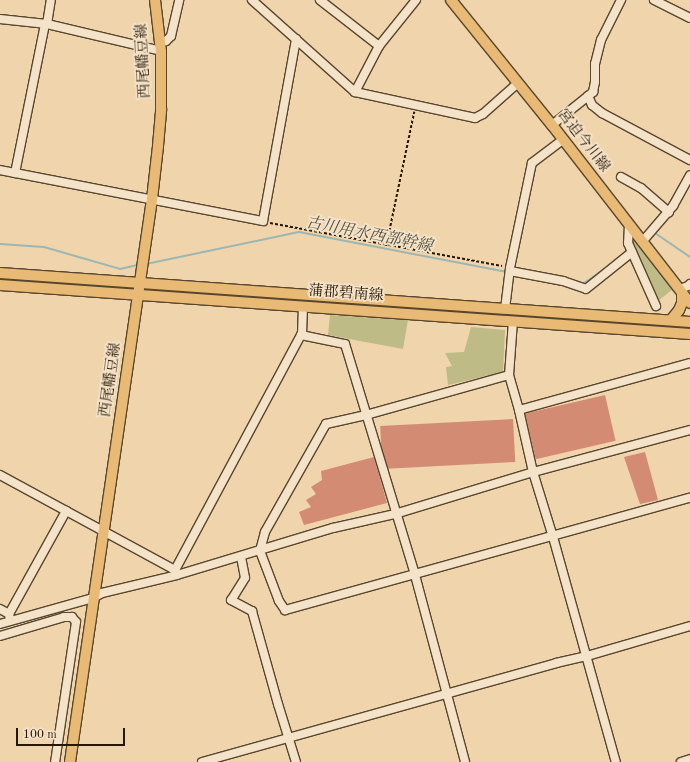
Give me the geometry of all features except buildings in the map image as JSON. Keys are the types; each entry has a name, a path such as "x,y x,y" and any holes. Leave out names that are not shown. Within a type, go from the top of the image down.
{"main road":[{"name":"西尾幡豆線","path":"70,762 138,296 139,279 152,199 161,109 161,47 155,0"},
{"name":"宮迫今川線","path":"455,2 690,303"},
{"name":"蒲郡碧南線","path":"0,273 139,279 505,309 690,322"},
{"name":"蒲郡碧南線","path":"0,285 690,334"},
{"path":"671,320 679,310 682,303 680,291"}],"street":[{"path":"15,173 51,0"},
{"path":"0,19 46,24 161,47 171,36 179,0"},
{"path":"252,0 354,92 475,118 484,114 518,83"},
{"path":"320,0 379,46"},
{"path":"354,92 379,46 416,0"},
{"path":"552,125 593,92 595,82 595,64 601,40 621,0"},
{"path":"654,0 690,18"},
{"path":"0,170 263,221 296,39"},
{"path":"588,96 592,105 602,113 690,160"},
{"path":"505,309 510,269 532,163 563,140"},
{"path":"642,242 673,206 690,175"},
{"path":"622,177 641,188 668,212"},
{"path":"629,225 628,243 656,306"},
{"path":"510,269 563,281 586,289 632,252"},
{"path":"680,291 690,284"},
{"path":"176,572 259,410 302,335 304,306"},
{"path":"513,321 509,375 519,410 533,472 553,536 616,762"},
{"path":"302,335 345,344 395,514 415,575 465,762"},
{"path":"519,410 690,363"},
{"path":"509,375 366,415 326,424 266,532 260,551 279,601 285,610 690,498"},
{"path":"0,624 10,617 93,598 102,593 176,572 241,557 333,528 395,514 533,472 690,430"},
{"path":"0,475 176,572"},
{"path":"10,617 66,511"},
{"path":"241,557 245,578 231,600 252,611 296,762"},
{"path":"0,609 10,617"},
{"path":"0,636 64,617 72,617 76,622 55,762"},
{"path":"202,762 250,747 289,738 690,626"},
{"path":"681,762 690,760"}],"path":[{"path":"386,246 415,106"},
{"path":"263,221 510,269"}],"shaded area":[{"path":"632,236 673,289 658,301 631,247"},
{"path":"330,315 408,320 403,349 328,335"},
{"path":"471,327 505,330 503,372 448,385 446,367 452,366 445,353 464,352"}],"waterway":[{"name":"古川用水西部幹線","path":"146,264 299,232 507,272"},
{"name":"古川用水西部幹線","path":"653,234 655,233 690,257"},
{"name":"古川用水西部幹線","path":"0,244 44,247 120,269 138,265"},
{"name":"古川用水西部幹線","path":"581,285 609,266"}]}
